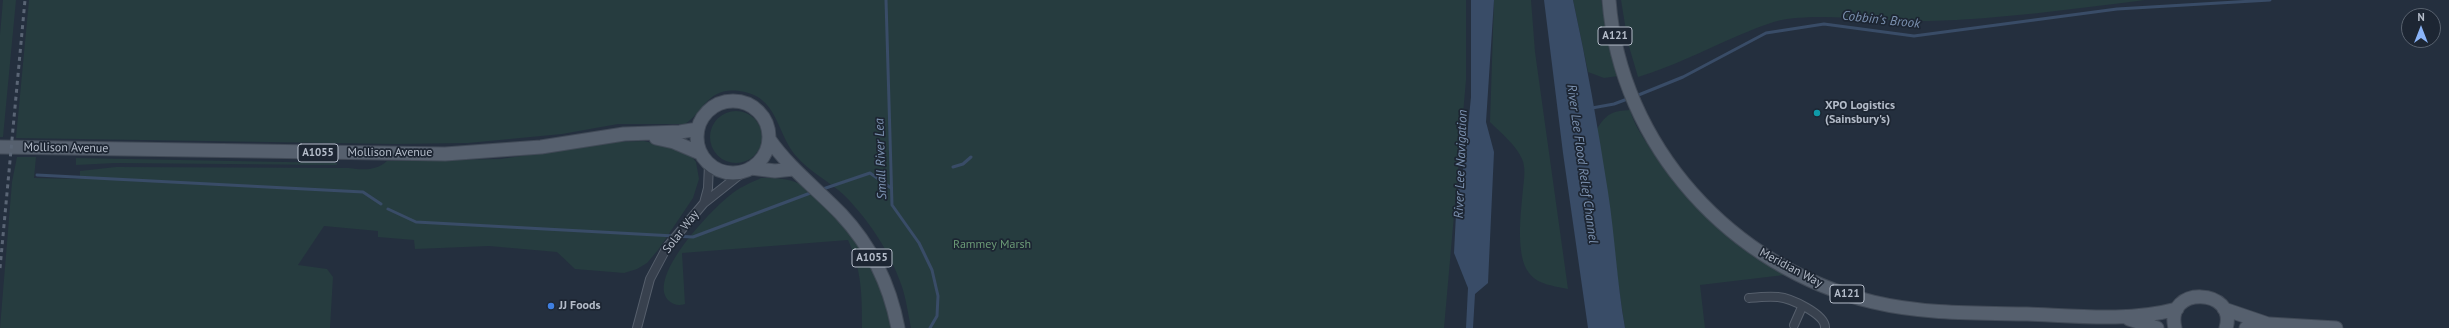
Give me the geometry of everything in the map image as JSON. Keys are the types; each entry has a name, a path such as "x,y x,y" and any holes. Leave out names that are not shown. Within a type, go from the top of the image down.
{"main road":[{"name":"Meridian Way","path":"1609,0 1622,71 1641,119 1678,179 1715,218 1772,260 1819,285 1872,302 1924,311 2123,318 2177,309"},
{"path":"747,170 764,154 769,139 767,127 762,116 752,107 738,102 721,103 708,111 698,129 697,138 700,152 709,164 724,172 747,170 793,170"},
{"name":"Mollison Avenue","path":"0,147 445,154 534,147 635,133 680,132 698,129"},
{"name":"Mollison Avenue","path":"635,133 674,142 700,152"},
{"name":"A1055","path":"769,139 793,170 826,199 857,232 877,264 889,295 898,328"},
{"path":"2175,328 2174,316 2177,309 2189,298 2204,296 2219,303 2224,309 2226,328"},
{"path":"2224,309 2269,324"},
{"name":"Meridian Way","path":"2123,318 2157,328"},
{"path":"2246,328 2269,324 2336,328"}],"street":[{"name":"Solar Way","path":"704,203 708,188 709,164"},
{"name":"Solar Way","path":"637,328 650,279 673,240 704,203 747,170"},
{"path":"1749,298 1779,297 1820,315 1824,321 1825,328"},
{"path":"1794,325 1802,307"}],"green space":[{"path":"3,0 16,0 3,137 0,137 0,35"},
{"name":"Rammey Marsh","path":"29,0 1466,0 1466,80 1444,328 911,328 901,284 891,260 870,225 844,195 797,157 784,137 775,116 769,107 762,100 752,94 739,91 728,91 713,97 685,124 618,124 562,134 468,143 395,144 16,138"},
{"path":"1494,0 1531,0 1535,52 1568,289 1542,283 1537,280 1529,273 1522,255 1520,232 1524,166 1519,154 1512,144 1490,122"},
{"path":"1573,0 1601,0 1618,76 1604,78 1588,72"},
{"path":"1621,0 2145,0 2037,13 1956,20 1911,21 1839,17 1804,17 1787,19 1761,26 1675,64 1638,77 1628,43"},
{"path":"1630,110 1638,129 1661,165 1676,184 1709,218 1746,248 1784,275 1700,285 1705,328 1625,328 1597,129 1603,120 1610,114"},
{"path":"731,111 741,111 755,118 762,132 762,142 755,156 741,163 731,163 721,159 714,152 710,142 710,132 714,122 721,115"},
{"path":"644,141 678,149 690,155 696,162 699,179 693,198 658,250 647,263 637,269 624,273 575,269 557,252 489,246 415,249 414,240 378,237 378,231 324,226 298,265 327,269 333,277 330,328 0,328 12,182 17,157 36,157 34,178 80,179 80,171 116,167 364,169 378,167 387,161 501,159 613,142"},
{"path":"76,158 337,163 337,165 116,163 76,165"},
{"path":"761,178 786,179 800,184 810,191 833,213 856,242 874,270 881,287 893,328 862,328 859,273 853,251 848,240 682,253 685,304 676,305 668,300 664,290 666,276 673,261 696,229 708,215 729,196 740,188"}],"water":[{"path":"1471,0 1494,0 1486,122 1494,152 1488,283 1475,294 1473,328 1466,328 1468,288 1454,253 1457,194 1464,166 1471,97"},
{"name":"River Lee Flood Relief Channel","path":"1544,0 1573,0 1588,72 1604,168 1625,328 1588,328 1563,153"}],"waterway":[{"name":"Small River Lea","path":"886,0 892,205 919,243 932,270 938,296 937,316 930,328"},
{"name":"Cobbin's Brook","path":"1636,96 1683,77 1766,33 1824,24 1914,36 2117,9 2270,0"},
{"name":"Cobbin's Brook","path":"1592,108 1614,104 1630,98"},
{"path":"953,167 963,164 971,157"},
{"path":"820,190 870,173 891,188"},
{"path":"37,175 363,192 381,204"},
{"path":"388,209 416,222 693,237 813,192"}],"railway":[{"path":"0,268 25,0"}],"place":[{"name":"XPO Logistics (Sainsbury's)","path":"1817,113"},
{"name":"JJ Foods","path":"551,306"}],"water label":[{"name":"River Lee Navigation","path":"1461,164"}]}
